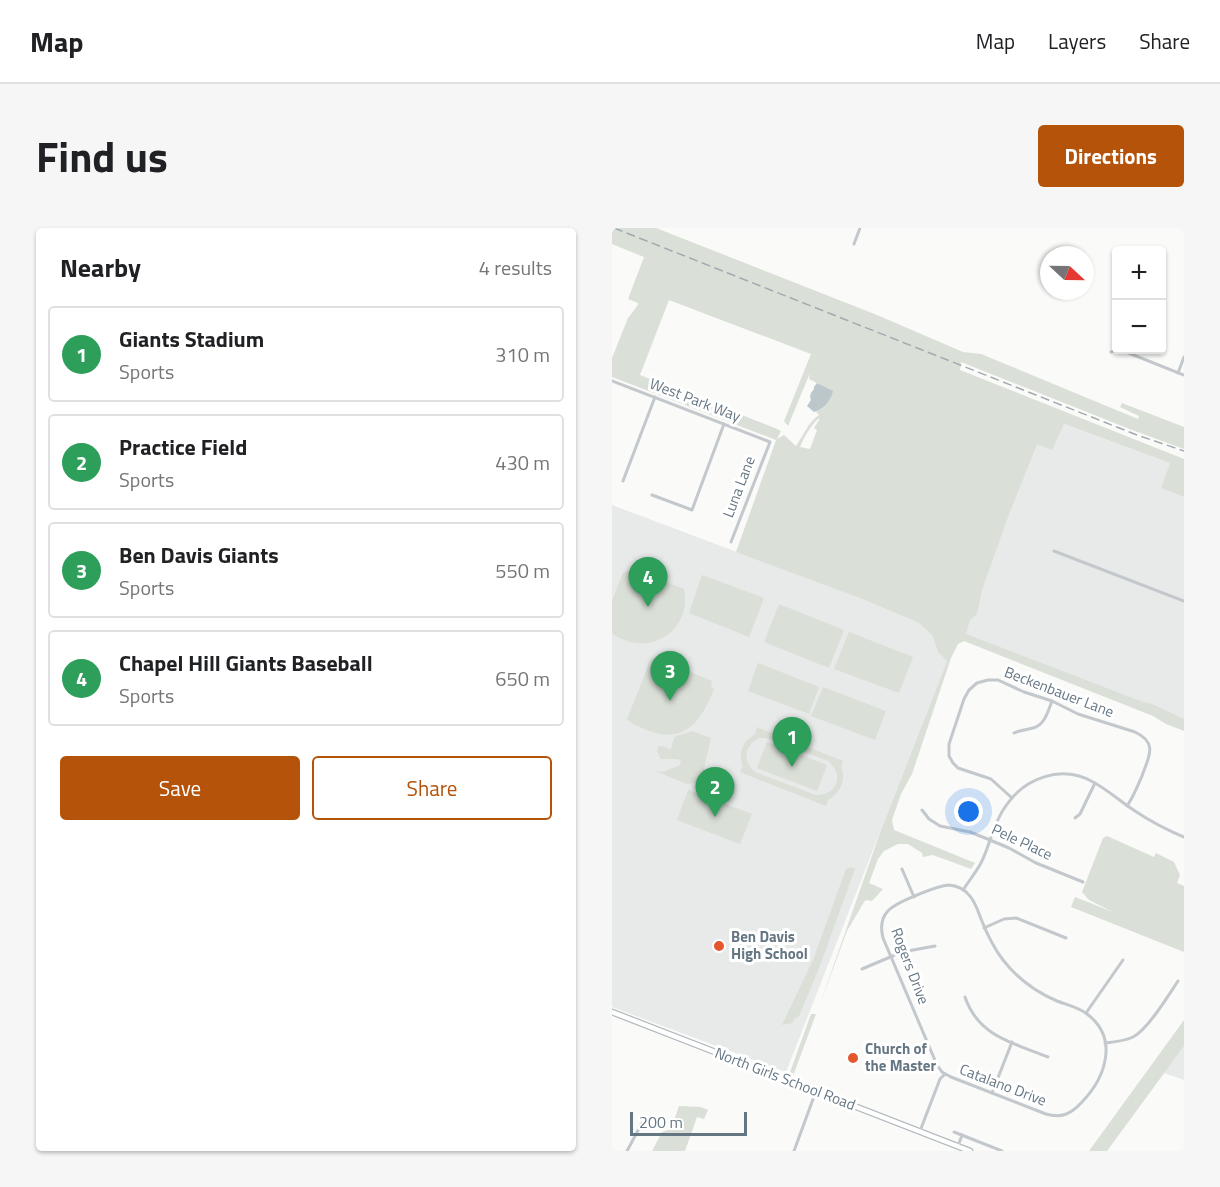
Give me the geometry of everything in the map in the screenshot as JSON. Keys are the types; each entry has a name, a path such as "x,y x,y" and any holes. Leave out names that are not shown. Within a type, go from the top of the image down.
{"main road":[{"name":"North Girls School Road","path":"612,1012 970,1151"}],"street":[{"path":"854,244 860,228"},
{"path":"1111,352 1121,350 1184,375"},
{"path":"1178,373 1184,357"},
{"name":"West Park Way","path":"612,381 770,441"},
{"path":"622,481 655,398"},
{"path":"652,495 692,510 724,423"},
{"name":"Luna Lane","path":"731,542 770,441"},
{"path":"1054,551 1184,601"},
{"name":"Beckenbauer Lane","path":"1012,798 991,779 958,768 950,756 950,744 964,699 974,685 986,680 996,680 1024,692 1052,700 1078,714 1136,732 1147,741 1150,758 1128,806"},
{"path":"1014,733 1041,723 1052,700"},
{"path":"1178,981 1141,1031 1128,1039 1105,1043 1099,1027 1086,1013 1032,988 1012,970 995,949 971,898 963,890 981,863 1001,813 1012,798 1030,783 1053,775 1074,775 1095,783 1140,814 1183,835"},
{"path":"1075,818 1080,813 1095,783"},
{"name":"Pele Place","path":"922,810 929,819 941,827 970,832 1083,882"},
{"path":"902,869 914,897"},
{"name":"Rogers Drive","path":"945,1074 937,1065 882,936 882,920 886,912 894,905 945,885 963,890"},
{"path":"984,927 1004,919 1016,918 1066,938"},
{"path":"862,969 907,951 935,946"},
{"path":"1086,1013 1123,960"},
{"path":"965,997 970,1011 981,1025 994,1035 1048,1057"},
{"path":"992,1093 1012,1042"},
{"name":"Catalano Drive","path":"945,1074 1053,1116 1062,1116 1071,1112 1091,1092 1103,1070 1107,1055 1105,1043"},
{"path":"920,1131 940,1079 945,1074"},
{"path":"794,1151 816,1091"},
{"path":"627,1151 642,1123"},
{"path":"954,1132 1002,1151"},
{"path":"958,1146 962,1135"}],"shaded area":[{"path":"612,228 656,228 877,315 963,352 981,354 1138,419 1139,416 1120,407 1122,403 1184,427 1184,449 961,362 960,370 1184,459 1184,497 1161,488 1170,463 1064,424 1052,450 1037,444 982,590 977,614 970,620 966,634 1152,704 1184,719 1184,731 1153,716 964,641 958,644 951,658 912,774 901,794 892,820 894,830 975,863 971,869 933,855 923,857 922,853 908,844 898,844 884,851 878,859 869,883 883,889 872,901 864,902 847,931 819,1007 881,830 947,661 938,652 932,635 919,623 736,552 776,440 612,377 612,358 628,318 638,305 628,299 644,257 612,244","holes":["669,300 811,354 784,421 788,426 810,373 809,379 832,391 827,402 816,412 819,415 809,425 796,446 784,435 777,439 781,431 775,428 640,375","819,418 814,428 817,430 810,449 800,447 808,431"]},
{"path":"817,383 833,391 826,404 814,412 807,406"},
{"path":"1063,424 1170,463 1161,488 1184,497 1184,725 957,636 1033,442"},
{"path":"612,505 862,599 919,623 932,635 938,652 947,661 786,1072 612,1007"},
{"path":"633,569 684,589 683,614 678,624 670,633 649,643 625,640 612,633 612,601 623,573"},
{"path":"702,575 764,598 749,637 689,613"},
{"path":"779,604 844,630 829,668 764,642"},
{"path":"849,632 913,657 899,693 834,669"},
{"path":"656,657 712,681 711,687 714,689 704,711 698,720 682,732 660,734 639,727 627,719 651,659"},
{"path":"758,663 819,687 809,714 748,691"},
{"path":"823,687 886,711 875,740 811,716"},
{"path":"757,727 843,761 841,766 843,781 826,806 740,772 743,767 742,748 755,733","holes":["765,738 828,761 836,772 834,788 829,792 816,795 755,772 748,763 746,754 754,741"]},
{"path":"691,731 711,738 701,782 687,784 655,771 663,772 680,765 681,761 678,759 661,759 657,751 658,746 671,750 675,737"},
{"path":"767,742 827,765 817,791 757,768"},
{"path":"688,790 752,814 740,844 677,820"},
{"path":"1107,836 1154,857 1156,853 1174,862 1180,875 1177,883 1184,886 1184,952 1071,907 1075,897 1113,912 1089,900 1082,892 1103,838"},
{"path":"851,867 855,869 799,1016 792,1023 782,1025 813,960 846,869"},
{"path":"811,1014 816,1014 793,1076 789,1075"},
{"path":"1184,1020 1184,1046 1107,1151 1089,1151"},
{"path":"1184,1046 1184,1080 1164,1073"},
{"path":"679,1106 701,1107 708,1110 704,1119 697,1117 685,1151 652,1151 662,1132 671,1129"}],"railway":[{"path":"614,228 1137,435 1184,451"}],"place":[{"name":"Chapel Hill Giants Baseball","path":"648,607"},
{"name":"Ben Davis Giants","path":"670,701"},
{"name":"Giants Stadium","path":"792,767"},
{"name":"Practice Field","path":"715,817"},
{"name":"Ben Davis High School","path":"719,946"},
{"name":"Church of the Master","path":"853,1058"}]}
